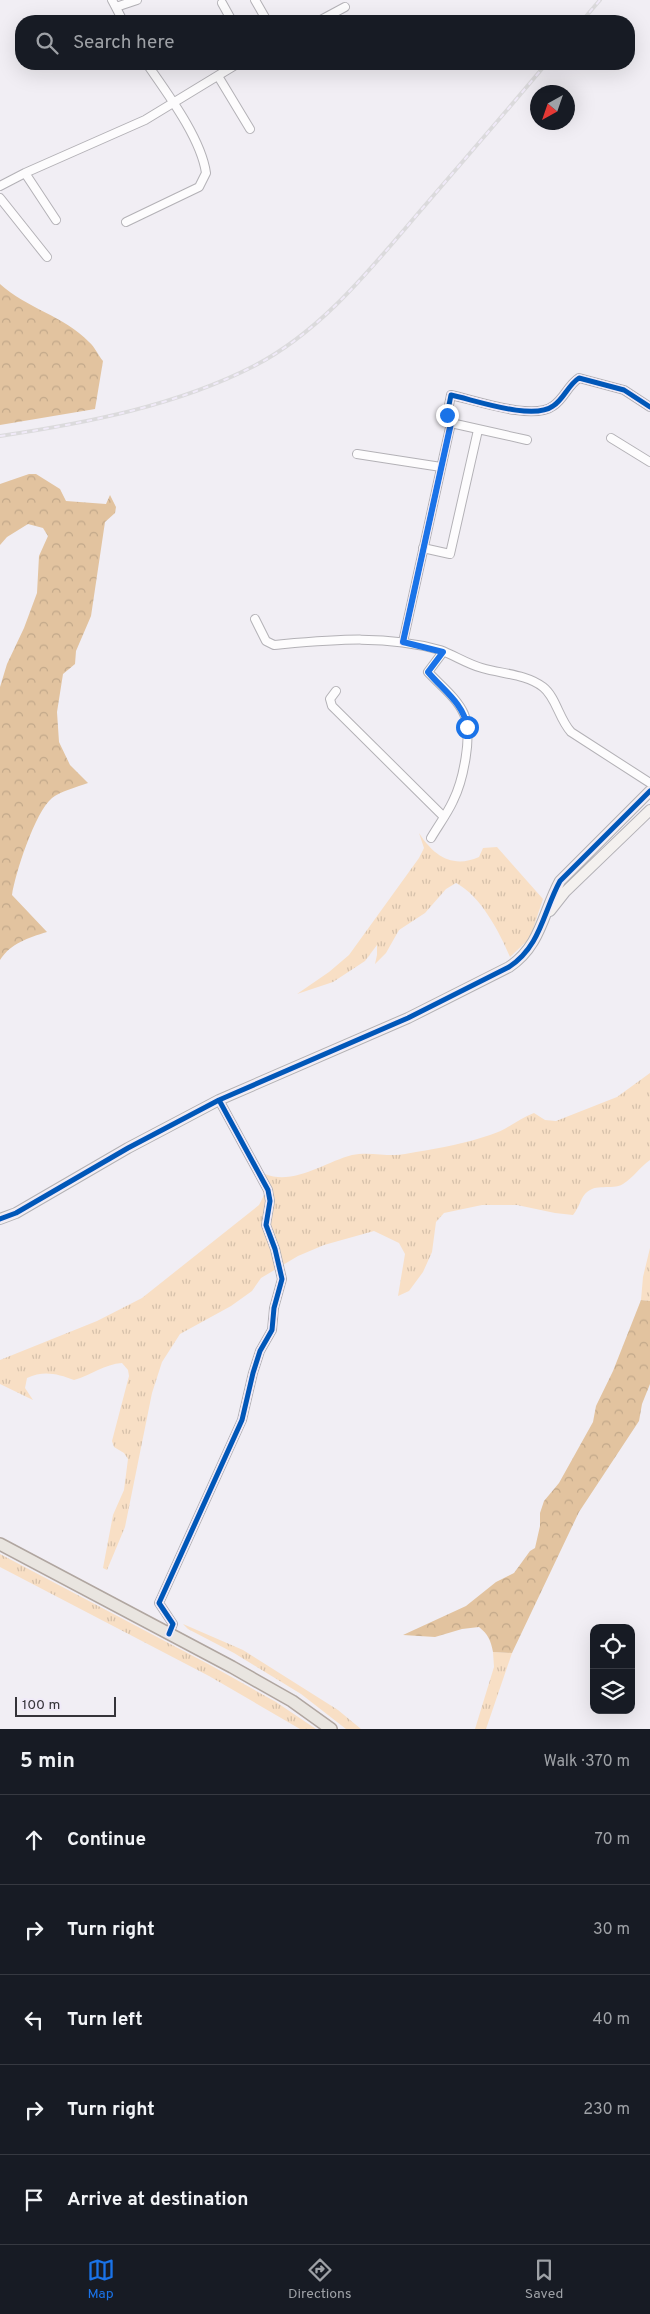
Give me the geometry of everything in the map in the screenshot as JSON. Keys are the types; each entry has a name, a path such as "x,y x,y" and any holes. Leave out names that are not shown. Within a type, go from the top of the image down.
{"main road":[{"path":"0,1544 292,1701 331,1729"}],"street":[{"path":"114,4 137,0"},
{"path":"255,0 264,15"},
{"path":"222,2 229,15"},
{"path":"330,15 345,7"},
{"path":"126,222 199,187 204,180 204,165 174,103 151,70"},
{"path":"0,186 25,173 117,133 174,103 228,70"},
{"path":"218,76 250,129"},
{"path":"25,173 56,220"},
{"path":"0,198 47,257"},
{"path":"403,642 451,423 447,415 451,395 528,412 542,412 560,401 574,381 580,378 624,390 650,407"},
{"path":"451,423 527,440"},
{"path":"423,548 450,554 478,430"},
{"path":"611,438 650,462"},
{"path":"356,454 441,467"},
{"path":"254,619 266,641 274,645 356,638 403,642 443,652 476,666 527,679 543,687 549,693 563,724 571,732 650,783"},
{"path":"431,838 444,817 460,783 467,732 466,719 460,706 428,672 443,652"},
{"path":"336,691 330,699 332,706 444,817"},
{"path":"546,916 553,893 560,881 648,796"},
{"path":"0,1219 24,1209 128,1148 219,1100 408,1018 510,968 522,959 546,916 570,886 650,810"},
{"path":"170,1634 173,1624 160,1603 242,1420 252,1373 260,1351 272,1330 274,1308 282,1279 275,1249 266,1226 270,1200 268,1190 219,1100"}],"green space":[{"path":"0,284 21,300 68,325 93,346 103,361 95,409 0,425"},
{"path":"29,474 36,474 60,489 66,501 106,504 110,495 116,507 115,513 105,522 91,616 76,651 75,664 63,674 57,712 59,742 70,765 88,783 60,793 46,805 33,829 17,873 12,895 47,932 15,945 0,960 0,687 7,664 24,628 37,593 39,556 48,536 43,528 28,524 7,537 0,545 0,484"},
{"path":"419,833 430,848 444,858 452,860 469,860 479,857 483,848 497,847 543,899 530,938 510,957 489,916 474,897 456,883 446,889 425,913 399,930 386,953 375,964 377,945 365,961 333,982 297,994 329,972 349,955 419,858 424,848"},
{"path":"650,1073 650,1160 623,1184 589,1190 583,1196 573,1215 517,1205 482,1205 444,1213 436,1222 432,1252 423,1272 409,1291 398,1296 405,1254 399,1243 374,1231 324,1245 298,1256 261,1278 252,1291 231,1306 180,1334 162,1362 152,1393 125,1527 107,1570 103,1568 113,1515 124,1490 128,1459 124,1453 114,1447 112,1441 129,1376 128,1370 122,1363 110,1365 74,1380 51,1374 39,1374 27,1378 25,1388 33,1400 0,1384 0,1360 97,1321 142,1298 259,1205 264,1195 265,1174 287,1177 309,1172 342,1158 357,1154 399,1155 454,1145 496,1133 534,1113 545,1120 556,1121 617,1097"},
{"path":"650,1248 650,1301 641,1300 643,1277"},
{"path":"641,1300 650,1301 650,1384 642,1404 639,1421 579,1512 512,1653 493,1652 489,1638 479,1627 462,1629 435,1637 403,1635 466,1606 496,1582 514,1573 530,1551 535,1548 540,1526 540,1513 544,1501 559,1483 593,1422 596,1406 613,1371"},
{"path":"0,1554 210,1665 276,1702 316,1729 300,1729 209,1676 0,1567"},
{"path":"183,1624 243,1650 338,1710 361,1729 346,1729 301,1694 234,1653 188,1629"},
{"path":"493,1652 512,1653 486,1729 475,1729 494,1667"}],"railway":[{"path":"587,15 600,0"},
{"path":"0,436 98,419 162,402 224,380 279,352 324,316 365,275 541,70"}],"cycle path":[{"path":"403,642 451,423 447,415 451,395 504,408 532,411 544,410 557,403 579,378 624,390 650,407"},
{"path":"0,1219 16,1213 128,1148 219,1100 408,1018 509,967 520,959 535,939 560,881 650,791"},
{"path":"169,1634 173,1624 159,1603 242,1420 260,1351 272,1330 274,1308 282,1279 275,1249 266,1225 270,1201 268,1190 219,1100"}],"route":[{"path":"447,415 451,423 403,642 443,652 428,672 460,706 466,719 467,727"}]}
